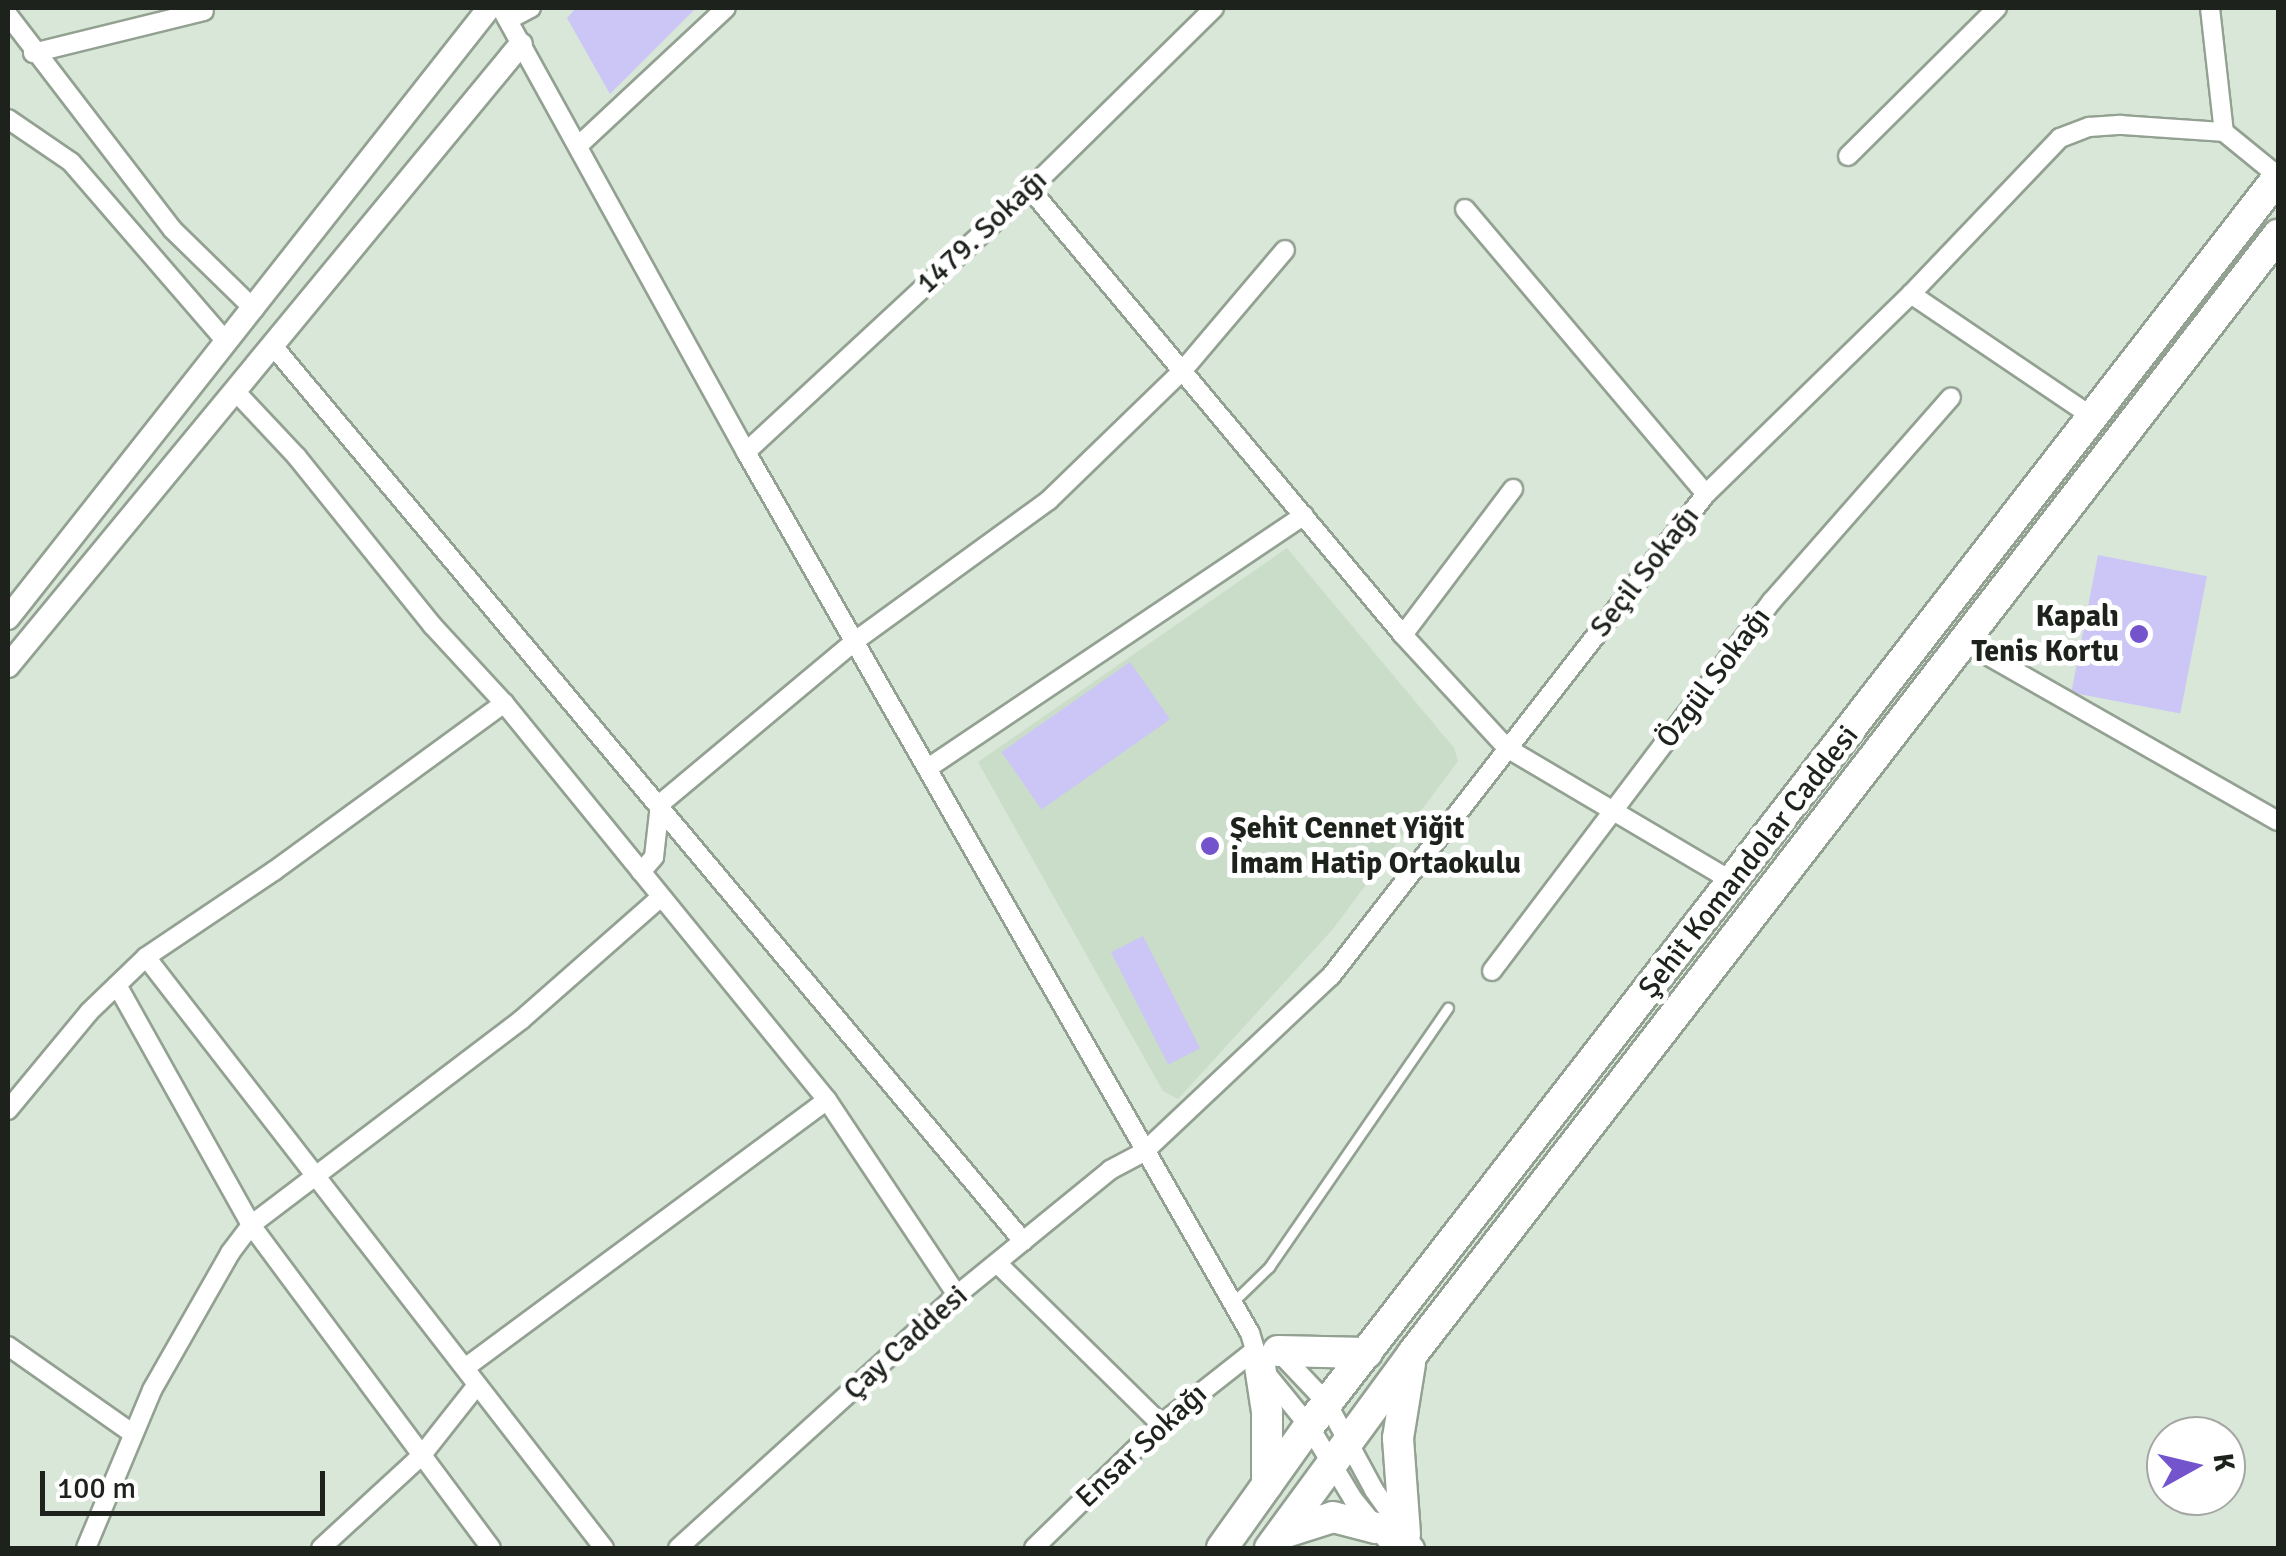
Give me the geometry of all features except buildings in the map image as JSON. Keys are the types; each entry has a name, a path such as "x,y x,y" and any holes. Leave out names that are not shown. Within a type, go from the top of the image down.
{"main road":[{"name":"Şehit Komandolar Caddesi","path":"1222,1548 1318,1415 2278,176"},
{"name":"Şehit Komandolar Caddesi","path":"1275,1541 1413,1353 2278,235"},
{"path":"1267,1485 1267,1412 1261,1350 1367,1353"},
{"path":"1275,1541 1306,1522 1333,1516 1397,1540 1398,1438 1413,1353"}],"street":[{"path":"8,618 254,309 499,12 531,8"},
{"path":"578,146 726,8"},
{"name":"1479. Sokağı","path":"746,452 1030,189 1214,8"},
{"path":"1848,156 1997,8"},
{"path":"2210,8 2224,132 2278,176"},
{"path":"32,52 204,11"},
{"path":"499,12 521,44 746,452 1232,1302 1261,1350 1318,1415 1397,1540"},
{"path":"8,14 32,52 172,230 254,309"},
{"path":"8,666 521,44"},
{"path":"8,119 72,162 228,343"},
{"name":"Seçil Sokağı","path":"1145,1152 1331,976 1706,494 1911,294 2060,138 2090,127 2122,125 2224,132"},
{"path":"1030,189 1403,635 1507,748 1612,814 1734,882"},
{"path":"1465,209 1706,494"},
{"path":"641,872 654,858 660,804 856,642 1049,500 1184,369 1285,250"},
{"path":"1911,294 2093,417"},
{"path":"273,346 1023,1241"},
{"path":"236,392 298,457 432,626 504,703 827,1100 957,1295"},
{"name":"Özgül Sokağı","path":"1492,971 1772,601 1951,397"},
{"path":"1403,635 1513,488"},
{"path":"928,768 1304,515"},
{"path":"1964,642 2278,821"},
{"path":"8,1110 146,957 274,871 504,703"},
{"path":"86,1548 152,1390 230,1253 251,1225 521,1020 661,897"},
{"path":"146,957 604,1548"},
{"path":"117,985 251,1225 491,1548"},
{"path":"465,1368 827,1100"},
{"name":"Çay Caddesi","path":"678,1548 957,1295 1110,1170 1145,1152"},
{"path":"997,1262 1161,1424"},
{"path":"8,1346 133,1434"},
{"path":"1261,1350 1318,1415 1397,1540"},
{"name":"Ensar Sokağı","path":"1034,1548 1161,1424 1261,1350"},
{"path":"321,1548 421,1456 477,1384"}],"lane":[{"path":"1232,1302 1269,1267 1448,1008"}],"shaded area":[{"path":"576,8 696,8 610,94 567,18"},
{"name":"Şehit Cennet Yiğit İmam Hatip Ortaokulu","path":"1287,548 1454,748 1458,761 1333,929 1178,1099 1163,1091 978,762"},
{"name":"Kapalı Tenis Kortu","path":"2098,555 2207,576 2180,714 2071,692"},
{"path":"1130,662 1170,719 1042,809 1001,752"},
{"path":"1143,936 1200,1048 1168,1065 1111,952"}],"place":[{"name":"Kapalı Tenis Kortu","path":"2139,634"},
{"name":"Şehit Cennet Yiğit İmam Hatip Ortaokulu","path":"1210,846"}]}
